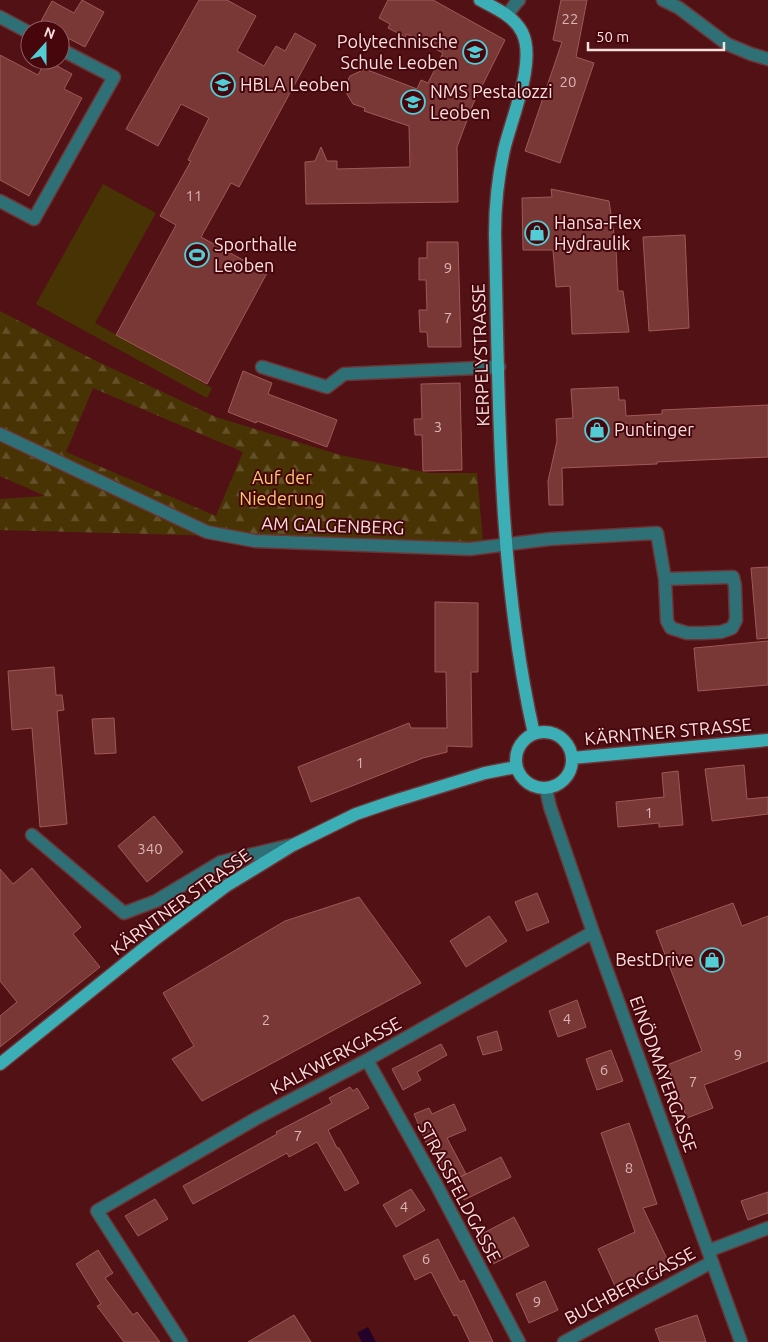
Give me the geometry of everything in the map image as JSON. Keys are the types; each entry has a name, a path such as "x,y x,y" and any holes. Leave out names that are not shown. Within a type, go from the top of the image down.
{"main road":[{"name":"KERPELYSTRASSE","path":"480,0 517,24 523,32 527,44 527,61 518,102 504,150 495,216 502,484 515,624 524,686 534,734"},
{"path":"544,732 554,734 563,740 570,748 572,758 571,769 565,779 557,786 546,789 536,788 527,783 520,776 516,767 517,751 521,743 534,734 544,732"},
{"name":"KÄRNTNER STRASSE","path":"572,758 768,740"},
{"name":"KÄRNTNER STRASSE","path":"0,1064 153,941 226,886 293,845 356,814 485,773 516,767"}],"street":[{"path":"507,16 519,0"},
{"path":"663,0 679,8 726,44 768,59"},
{"path":"0,17 20,28"},
{"path":"0,201 34,219 114,77 70,54"},
{"path":"262,366 327,387 344,374 499,368"},
{"name":"AM GALGENBERG","path":"0,434 207,532 255,541 470,549 550,539 657,533 665,579"},
{"path":"733,577 736,620 732,628 721,632 702,633 687,633 671,628 667,621 665,579 733,577"},
{"name":"EINÖDMAYERGASSE","path":"546,789 550,807 593,932 741,1342"},
{"path":"32,835 124,914 156,901 221,862 293,845"},
{"name":"KALKWERKGASSE","path":"182,1342 97,1211 257,1118 367,1060 593,932"},
{"name":"STRASSFELDGASSE","path":"367,1060 436,1184 519,1342"},
{"name":"BUCHBERGGASSE","path":"564,1342 710,1256 768,1228"}],"green space":[{"path":"103,184 156,213 95,323 212,388 207,398 36,304"},
{"name":"Auf der Niederung","path":"0,311 94,360 216,417 340,455 429,473 477,473 483,543 0,530 0,499 45,496 0,476","holes":["93,388 243,452 216,516 66,452"]}],"shaded area":[{"path":"368,1327 376,1342 362,1342 357,1333"}],"building":[{"path":"82,0 104,12 85,47 70,39 70,20 42,20 52,1 74,13"},
{"path":"199,0 227,0 256,16 237,51 264,66 276,46 285,51 295,33 316,45 239,187 231,183 201,237 267,273 207,384 116,335 176,225 160,216 191,161 188,160 209,118 181,104 158,146 126,129"},
{"name":"NMS Pestalozzi Leoben","path":"388,0 433,0 505,40 473,104 457,147 458,202 306,204 305,162 315,161 321,147 327,161 337,161 337,169 410,167 409,126 364,111 365,108 353,104 347,94 346,84 350,76 365,69 417,89 421,80 428,83 443,53 407,34 405,37 388,28 390,24 379,18"},
{"path":"561,0 587,0 576,57 594,63 560,163 525,151 562,42 553,40"},
{"path":"0,55 20,66 20,70 28,70 38,75 41,70 65,70 72,74 64,89 82,98 29,196 0,180"},
{"path":"551,189 609,201 616,248 618,291 623,291 629,332 572,334 570,286 556,287 553,250 523,250 522,198 552,197"},
{"path":"685,235 689,328 649,331 643,237"},
{"path":"427,242 458,242 461,347 428,347 427,332 420,332 419,310 427,310 426,280 419,280 419,258 427,258"},
{"path":"243,371 272,383 268,394 337,420 327,447 228,412"},
{"path":"460,383 462,470 423,471 422,435 415,435 414,419 422,419 421,384"},
{"path":"618,387 619,400 625,400 626,416 662,414 662,410 768,405 768,457 562,468 563,505 549,505 548,481 557,441 556,419 573,418 571,389"},
{"path":"768,567 768,638 757,639 751,568"},
{"path":"435,602 478,603 478,672 471,672 472,747 447,746 447,752 423,758 311,802 298,767 409,723 411,728 447,728 446,672 435,672"},
{"path":"768,641 768,685 698,691 694,648"},
{"path":"54,667 56,695 62,695 64,710 57,711 67,824 40,827 32,728 12,730 8,671"},
{"path":"114,718 116,753 95,754 92,719"},
{"path":"744,765 747,799 768,797 768,814 712,821 705,769"},
{"path":"678,771 683,825 659,827 659,823 618,827 616,802 664,797 662,773"},
{"path":"154,816 183,852 147,882 118,846"},
{"path":"32,868 81,927 73,934 100,967 0,1047 0,1016 17,1002 0,981 0,869 13,884"},
{"path":"537,893 549,922 527,931 515,902"},
{"path":"359,897 421,983 202,1101 172,1059 194,1046 163,993 285,921"},
{"path":"733,903 742,926 768,916 768,1061 704,1085 713,1108 687,1118 667,1065 702,1051 656,931"},
{"path":"489,916 507,941 466,967 450,941"},
{"path":"577,1000 586,1027 558,1037 549,1011"},
{"path":"497,1031 502,1050 483,1055 477,1037"},
{"path":"441,1044 447,1055 417,1072 421,1080 403,1090 392,1069"},
{"path":"611,1050 623,1081 597,1090 586,1059"},
{"path":"350,1087 353,1091 357,1088 369,1108 328,1130 359,1183 345,1191 317,1142 289,1157 287,1153 193,1204 183,1186 277,1134 276,1132 332,1103 329,1098"},
{"path":"454,1104 466,1130 447,1138 466,1174 450,1182 430,1146 428,1147 414,1114 429,1108 432,1114"},
{"path":"629,1123 657,1204 643,1208 669,1263 616,1288 598,1249 635,1232 601,1133"},
{"path":"501,1157 511,1177 464,1200 454,1180"},
{"path":"411,1189 425,1210 396,1227 383,1205"},
{"path":"768,1192 768,1213 748,1220 741,1201"},
{"path":"155,1199 168,1219 138,1236 125,1216"},
{"path":"514,1217 529,1246 493,1264 478,1236"},
{"path":"438,1239 460,1282 464,1280 493,1342 470,1342 457,1315 454,1316 431,1272 415,1280 403,1256"},
{"path":"98,1250 113,1273 105,1278 133,1315 137,1312 160,1342 124,1342 97,1306 101,1304 76,1264"},
{"path":"545,1281 558,1310 529,1323 516,1294"},
{"path":"294,1315 311,1342 248,1342"},
{"path":"697,1315 706,1342 660,1342 655,1329"}],"place":[{"name":"Polytechnische Schule Leoben","path":"475,52"},
{"name":"HBLA Leoben","path":"223,85"},
{"name":"NMS Pestalozzi Leoben","path":"413,102"},
{"name":"Hansa-Flex Hydraulik","path":"537,233"},
{"name":"Sporthalle Leoben","path":"197,255"},
{"name":"Puntinger","path":"597,430"},
{"name":"BestDrive","path":"712,960"}]}
